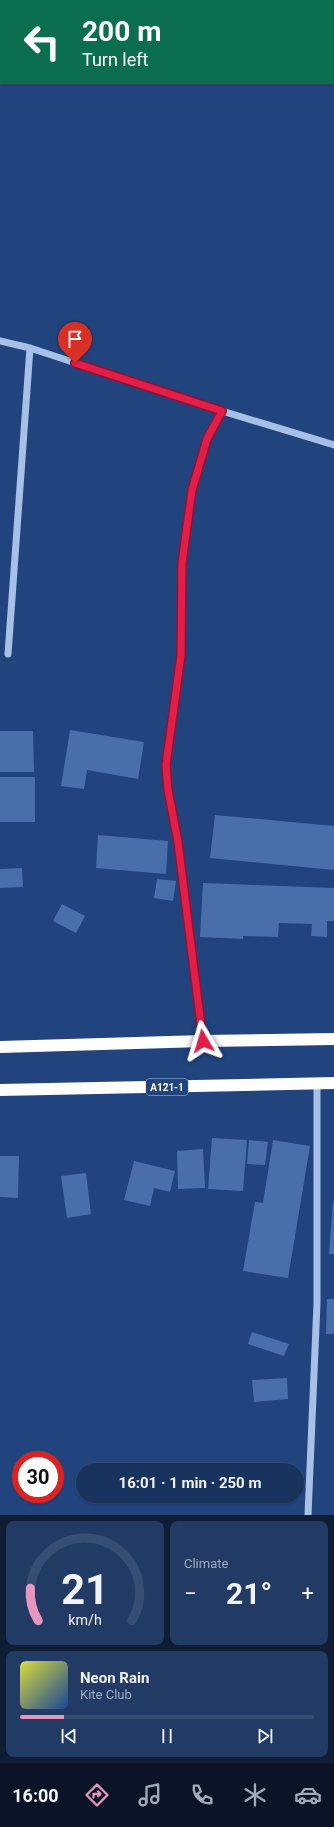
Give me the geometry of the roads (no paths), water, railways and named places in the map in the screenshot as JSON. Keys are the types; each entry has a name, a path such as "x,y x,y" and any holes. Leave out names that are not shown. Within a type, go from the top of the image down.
{"highway":[{"path":"0,1047 334,1039"},
{"name":"A121-1","path":"0,1090 334,1083"}],"street":[{"path":"0,341 30,348 222,411 334,445"},
{"path":"8,654 30,348"},
{"path":"203,1041 178,842 168,790 166,765 181,655 182,563 192,490 207,439 222,411"},
{"path":"308,1515 316,1303 317,1084"}]}
